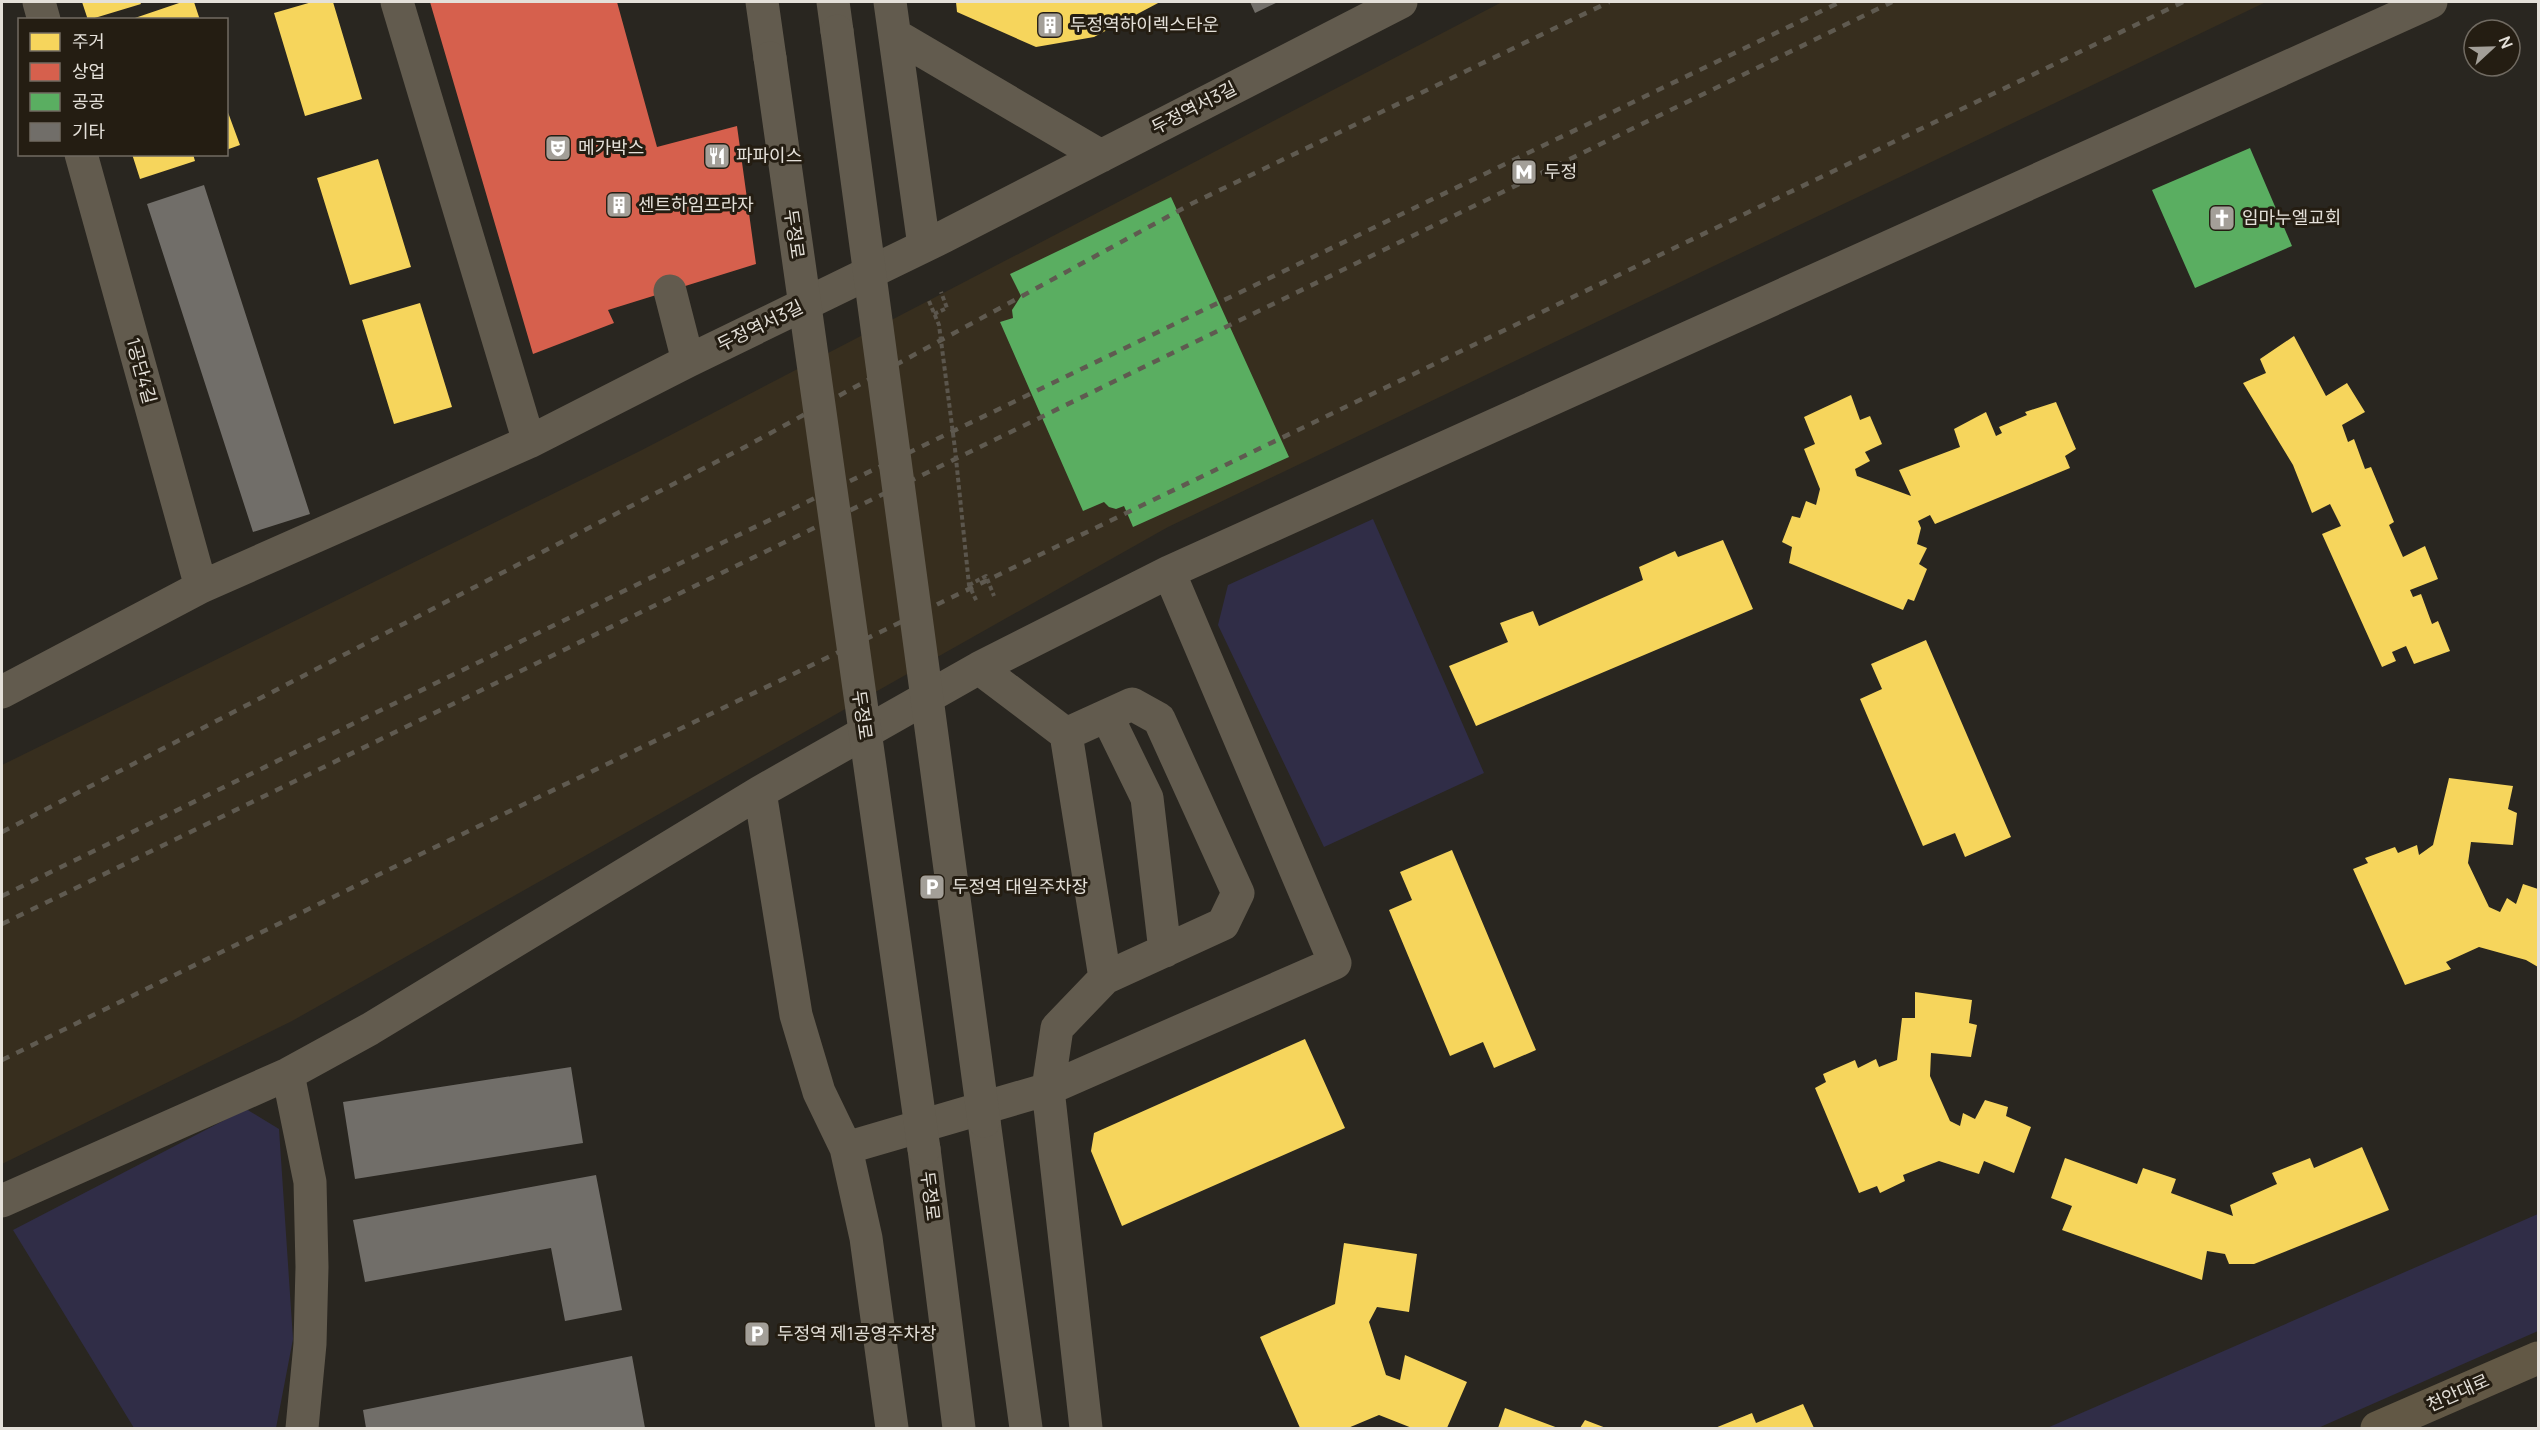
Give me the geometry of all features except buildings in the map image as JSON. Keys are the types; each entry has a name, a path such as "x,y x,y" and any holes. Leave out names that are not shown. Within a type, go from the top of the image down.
{"main road":[{"name":"천안대로","path":"2377,1428 2538,1358"}],"street":[{"path":"39,2 43,18"},
{"path":"398,2 529,442"},
{"name":"두정로","path":"762,2 924,1149 960,1428"},
{"path":"890,2 924,246"},
{"name":"두정역서3길","path":"2,692 201,587 529,442 688,361 924,246 1401,2"},
{"path":"2,1201 288,1074 370,1029 760,792 979,669 1169,572 2432,2"},
{"path":"835,16 1026,1428"},
{"path":"895,35 1101,156"},
{"name":"1공단4길","path":"82,156 201,587"},
{"path":"670,291 688,361"},
{"path":"846,1148 1048,1089 1335,963 1169,572"},
{"path":"979,669 1066,734 1105,978"},
{"path":"1066,734 1132,704 1159,719 1238,893 1223,924 1105,978 1057,1028 1048,1089 1086,1428"},
{"path":"1107,716 1147,798 1165,951"},
{"path":"760,792 796,1015 819,1092 846,1148 866,1238 892,1428"},
{"path":"288,1074 310,1192 312,1267 310,1344 302,1428"}],"path":[{"path":"934,314 947,308 941,292"},
{"path":"929,301 939,325 969,585 977,602"},
{"path":"969,585 986,576 994,596"}],"shaded area":[{"path":"1502,2 2266,2 1168,527 292,1021 2,1164 2,765 640,451"},
{"path":"1373,519 1484,773 1324,847 1218,625 1228,585"},
{"path":"246,1109 279,1129 293,1339 276,1428 134,1428 13,1230"},
{"path":"2538,1214 2538,1331 2318,1428 2047,1428"}],"railway":[{"path":"2,832 743,448 1191,204 1609,2"},
{"path":"2,896 691,558 1840,2"},
{"path":"2,924 1892,2"},
{"path":"2,1060 388,870 2183,2"}],"place":[{"name":"두정역하이렉스타운","path":"1050,25"},
{"name":"메가박스","path":"558,148"},
{"name":"파파이스","path":"717,156"},
{"name":"두정","path":"1524,172"},
{"name":"센트하임프라자","path":"619,205"},
{"name":"임마누엘교회","path":"2222,218"},
{"name":"두정역 대일주차장","path":"932,887"},
{"name":"두정역 제1공영주차장","path":"757,1334"}]}
